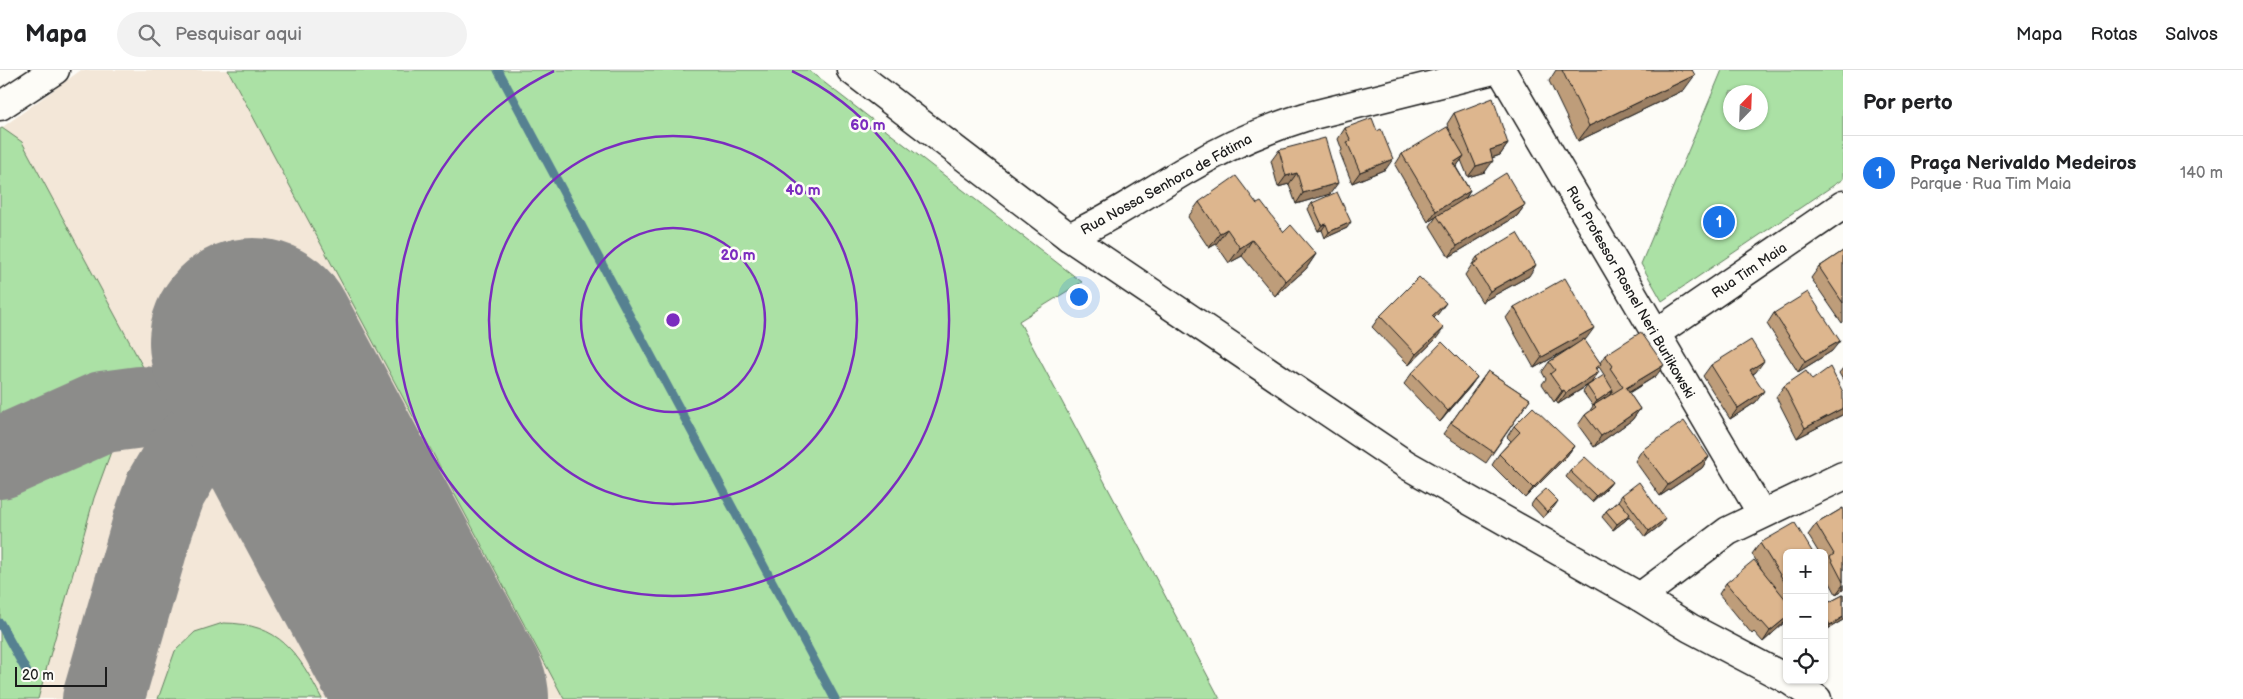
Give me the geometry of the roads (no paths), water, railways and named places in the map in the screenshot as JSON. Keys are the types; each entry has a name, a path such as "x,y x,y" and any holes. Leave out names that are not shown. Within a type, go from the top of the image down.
{"street":[{"path":"0,106 55,70"},
{"path":"851,70 1070,237 1407,465 1640,597 1690,628 1783,677"},
{"name":"Rua Nossa Senhora de Fátima","path":"1070,237 1110,217 1187,169 1240,142 1275,127 1494,70"},
{"name":"Rua Professor Rosnel Neri Burlikowski","path":"1501,70 1762,514"},
{"name":"Rua Tim Maia","path":"1655,334 1843,205"},
{"path":"1640,597 1728,531 1843,476"},
{"path":"1794,684 1817,699"}],"waterway":[{"path":"498,70 835,699"},
{"path":"0,623 28,674"}],"place":[{"name":"Praça Nerivaldo Medeiros","path":"1719,222"}]}
